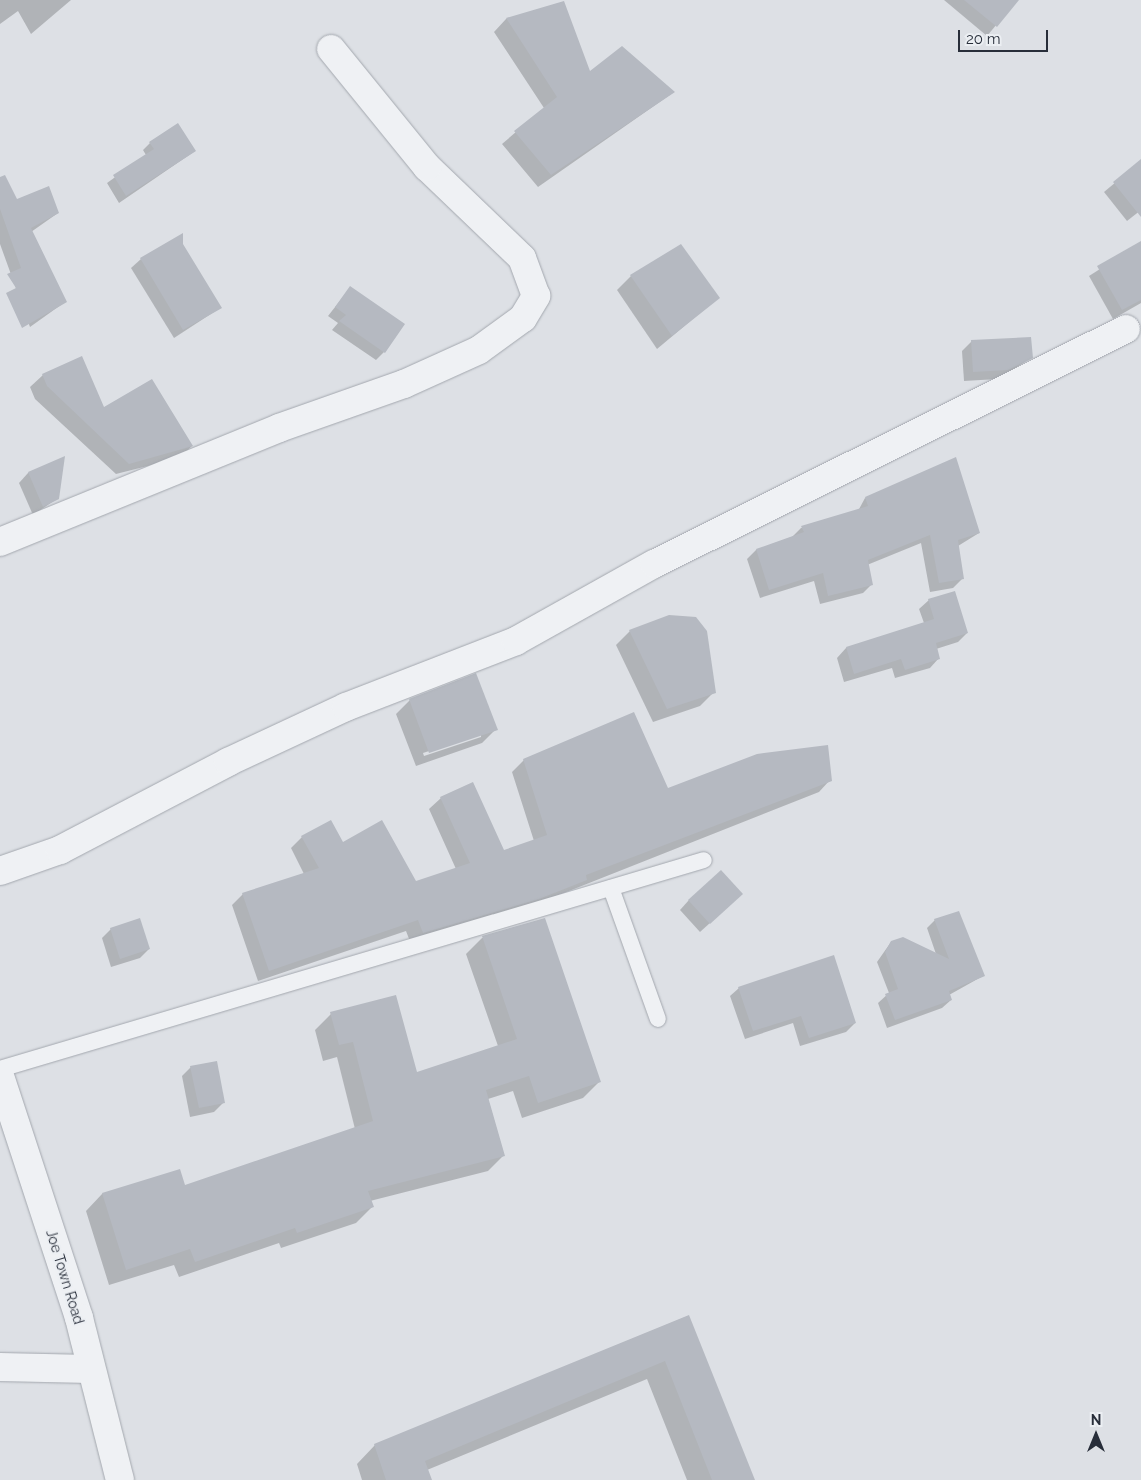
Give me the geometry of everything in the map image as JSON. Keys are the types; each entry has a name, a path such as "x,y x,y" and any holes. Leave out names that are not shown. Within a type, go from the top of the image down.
{"street":[{"path":"0,542 280,428 404,384 479,350 524,318 536,296 522,258 428,167 331,49"},
{"path":"0,870 60,850 228,762 346,707 516,641 654,564 1126,329"},
{"name":"Joe Town Road","path":"0,1076 80,1318 90,1369 120,1480"},
{"path":"0,1367 90,1369"}],"lane":[{"path":"0,1069 704,860"},
{"path":"611,888 658,1019"}],"building":[{"path":"964,0 1019,0 997,27"},
{"path":"564,1 590,71 622,46 675,92 551,175 514,131 557,97 506,18"},
{"path":"178,123 196,151 126,196 113,175 154,149 149,142"},
{"path":"1141,159 1141,217 1113,182"},
{"path":"5,175 17,199 49,186 59,213 31,228 67,302 22,328 6,293 16,288 7,274 21,268 0,209 0,177"},
{"path":"183,233 183,244 222,308 183,330 140,258"},
{"path":"1141,241 1141,300 1122,310 1097,266"},
{"path":"681,244 720,298 672,336 630,275"},
{"path":"350,286 405,324 385,353 339,321 346,315 335,307"},
{"path":"1031,337 1033,358 1008,370 973,372 971,340"},
{"path":"82,356 104,407 152,379 193,446 129,464 47,386 42,374"},
{"path":"65,456 59,499 43,507 28,472"},
{"path":"956,457 980,533 958,540 964,579 939,583 930,535 868,560 873,585 828,596 823,573 769,590 756,549 804,532 801,526 868,506 865,497"},
{"path":"955,591 968,633 936,643 940,659 905,670 901,659 854,674 846,647 934,619 928,599"},
{"path":"669,615 696,617 707,631 716,693 667,709 629,630"},
{"path":"476,673 498,730 429,753 409,699"},
{"path":"634,712 668,788 757,754 828,745 832,781 586,875 587,880 539,899 423,933 418,920 269,971 242,893 319,868 301,836 331,820 343,842 382,820 416,881 470,863 440,797 473,782 504,850 547,835 523,759"},
{"path":"721,870 743,894 710,924 688,900"},
{"path":"959,911 985,976 949,991 952,1000 895,1020 885,994 898,989 885,952 891,941 903,937 949,959 934,919"},
{"path":"140,918 150,949 120,959 110,928"},
{"path":"545,918 601,1082 538,1103 529,1076 486,1090 505,1156 368,1191 374,1207 297,1233 295,1228 195,1262 190,1249 126,1270 102,1193 180,1169 185,1185 373,1121 353,1042 339,1045 330,1012 396,995 417,1072 517,1039 482,936"},
{"path":"834,955 856,1023 809,1038 801,1016 753,1031 738,987"},
{"path":"217,1061 225,1103 199,1108 190,1066"},
{"path":"689,1315 755,1480 712,1480 665,1361 425,1461 432,1480 386,1480 374,1444"}]}
